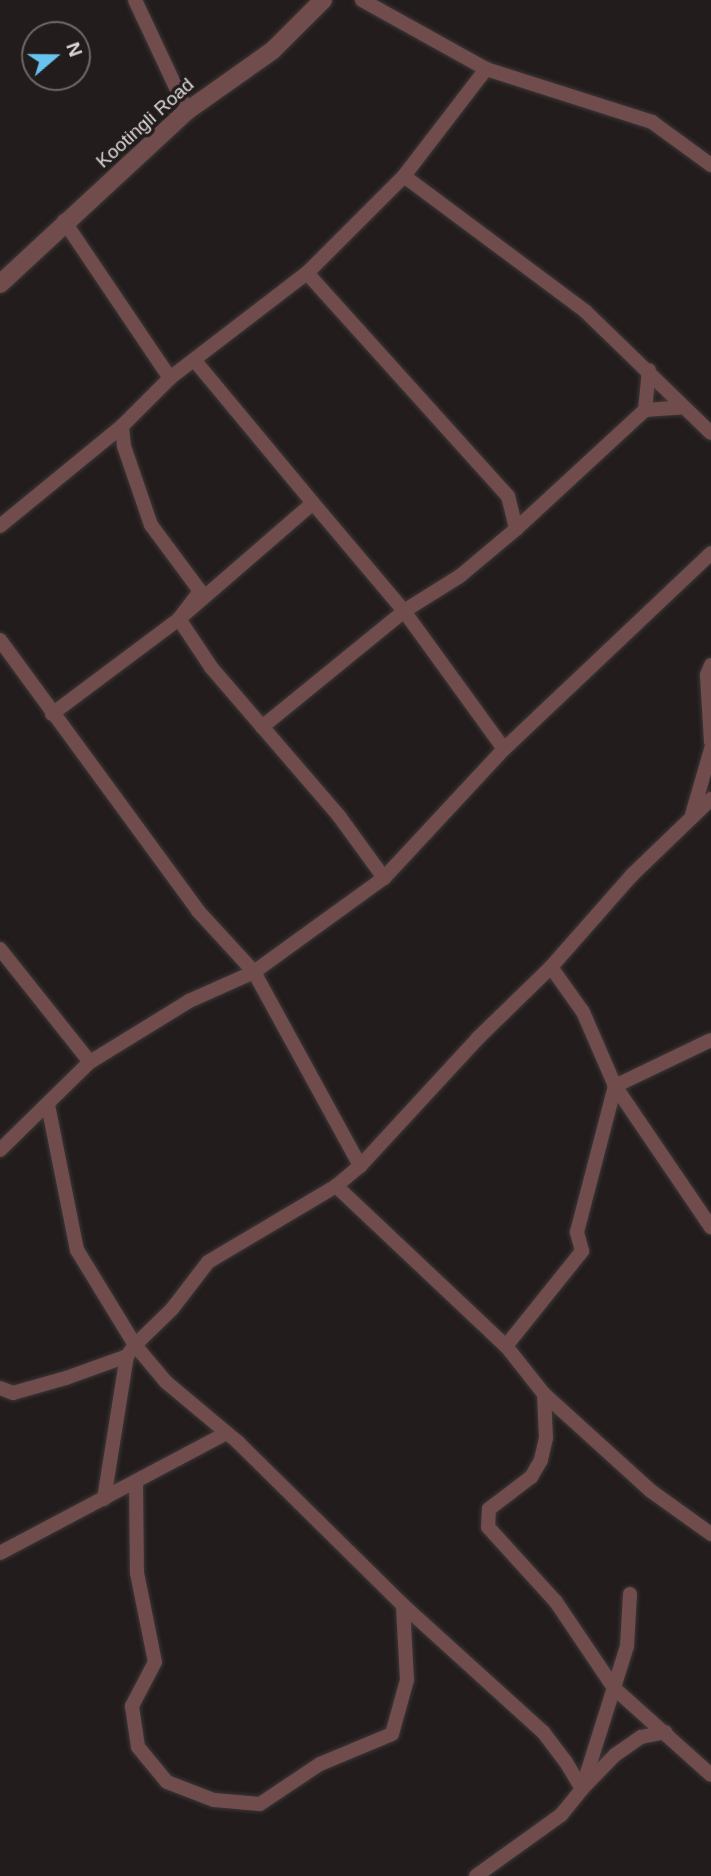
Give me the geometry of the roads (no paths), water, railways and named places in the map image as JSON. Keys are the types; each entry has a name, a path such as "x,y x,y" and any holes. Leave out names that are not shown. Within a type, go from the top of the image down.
{"street":[{"path":"135,0 187,111"},
{"name":"Kootingli Road","path":"0,284 64,221 143,156 187,111 273,50 323,0"},
{"path":"362,0 485,69 652,122 711,165"},
{"path":"0,526 122,426 170,378 196,362 307,273 404,176 485,69"},
{"path":"404,176 585,311 649,370 711,433"},
{"path":"64,221 170,378"},
{"path":"307,273 508,496 516,529"},
{"path":"196,362 404,611 503,749"},
{"path":"645,410 649,370"},
{"path":"262,727 404,611 460,576 516,529 645,410 684,407"},
{"path":"122,426 124,446 151,525 200,591 179,619"},
{"path":"52,714 179,619 313,503"},
{"path":"0,1150 90,1062 189,1001 254,972 384,878 503,749 711,553"},
{"path":"179,619 211,667 338,816 384,878"},
{"path":"0,640 198,911 254,972 360,1166"},
{"path":"711,665 707,675 711,742"},
{"path":"691,817 711,749"},
{"path":"0,1388 13,1392 131,1351 172,1309 208,1262 336,1186 360,1166 478,1038 551,967 632,875 711,799"},
{"path":"0,949 90,1062"},
{"path":"551,967 583,1012 615,1086 711,1227"},
{"path":"506,1346 582,1251 577,1232 615,1086 711,1040"},
{"path":"48,1105 77,1250 131,1351 225,1434 403,1605 543,1732 582,1789"},
{"path":"336,1186 506,1346 544,1394 652,1491 711,1534"},
{"path":"104,1499 131,1351"},
{"path":"544,1394 546,1438 541,1460 531,1477 489,1509 485,1517 488,1527 556,1602 614,1688 711,1775"},
{"path":"0,1553 225,1434"},
{"path":"136,1482 137,1573 155,1662 132,1706 138,1747 167,1782 214,1800 260,1804 320,1764 392,1734 407,1680 403,1605"},
{"path":"582,1789 627,1646 630,1594"},
{"path":"476,1876 561,1815 615,1755 641,1737 666,1732"}]}
